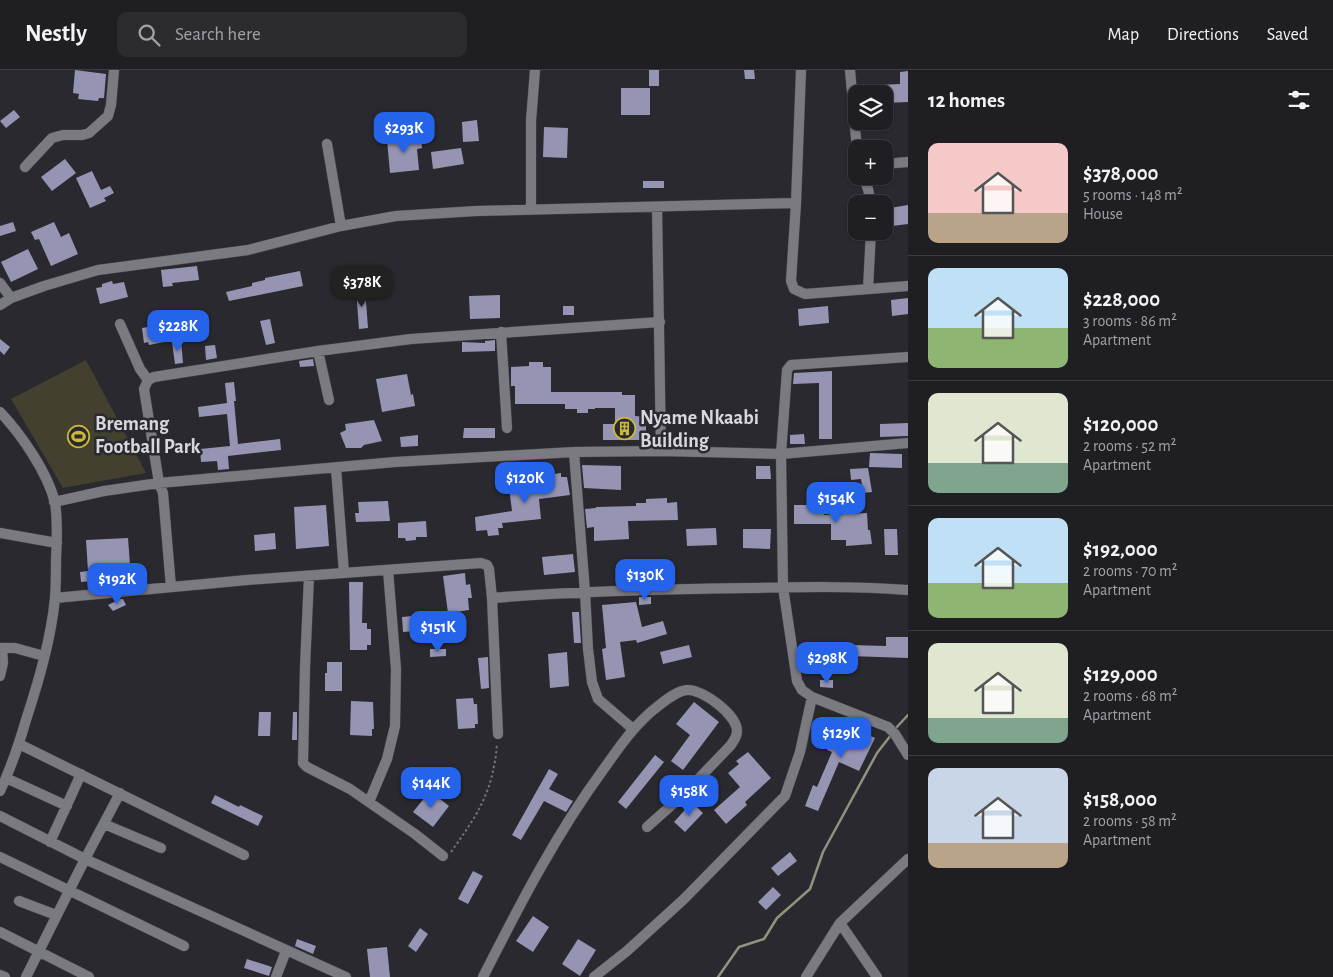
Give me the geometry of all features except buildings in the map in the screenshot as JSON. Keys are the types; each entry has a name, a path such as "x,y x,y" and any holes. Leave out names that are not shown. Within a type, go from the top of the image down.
{"street":[{"path":"25,167 52,138 89,133 108,116 111,105 114,70"},
{"path":"531,209 531,121 535,70"},
{"path":"801,70 791,281 794,289 805,294 908,286"},
{"path":"850,70 856,140"},
{"path":"328,144 341,226"},
{"path":"893,163 908,162"},
{"path":"0,304 44,286 98,270 248,250 341,226 396,216 531,209 796,202"},
{"path":"657,207 661,451"},
{"path":"868,289 871,240"},
{"path":"0,283 11,298"},
{"path":"171,587 163,493 159,483 144,388 148,380 154,377 318,351 411,339 660,322"},
{"path":"120,324 137,364 148,380"},
{"path":"501,332 507,428"},
{"path":"318,351 329,400"},
{"path":"908,356 791,365 787,370 781,454 783,587 797,681 802,690 812,697 891,731 908,755"},
{"path":"0,412 35,460 47,481 54,502 57,543 55,598 44,656 19,744 0,791"},
{"path":"54,502 104,491 159,483 405,462 574,452 661,451 781,454 908,443"},
{"path":"574,452 588,649 594,691 598,699 633,729"},
{"path":"336,468 344,573"},
{"path":"1,537 57,543"},
{"path":"55,598 247,580 481,563 489,569 492,598 498,734"},
{"path":"369,802 387,759 395,726 396,669 388,570"},
{"path":"309,576 305,658 304,763 307,767 350,789 443,856"},
{"path":"492,598 585,592 783,587 867,587 908,590"},
{"path":"0,676 3,663 1,648 15,648 44,656"},
{"path":"483,977 553,847 592,785 633,729 653,710 676,693 687,690 698,692 706,696 730,718 737,729 737,736 731,745 683,795 647,827"},
{"path":"594,977 627,951 684,899 785,796 800,752 812,697"},
{"path":"19,744 244,855"},
{"path":"50,842 81,774"},
{"path":"6,778 67,806"},
{"path":"26,977 120,793"},
{"path":"0,816 85,859 346,977"},
{"path":"104,824 161,848"},
{"path":"0,857 184,946"},
{"path":"806,977 840,923 908,859"},
{"path":"19,901 56,915"},
{"path":"840,923 877,977"},
{"path":"0,932 89,977"},
{"path":"276,977 286,951"},
{"path":"0,974 5,977"}],"path":[{"path":"443,856 449,855 470,825 486,797 496,763 498,734"}],"shaded area":[{"name":"Bremang Football Park","path":"86,360 146,473 63,488 11,399"}],"waterway":[{"path":"895,729 908,715"},
{"path":"718,977 739,947 764,939 777,918 810,889 823,852 877,753 891,735"}],"place":[{"name":"Nyame Nkaabi Building","path":"624,429"},
{"name":"Bremang Football Park","path":"79,436"}]}
